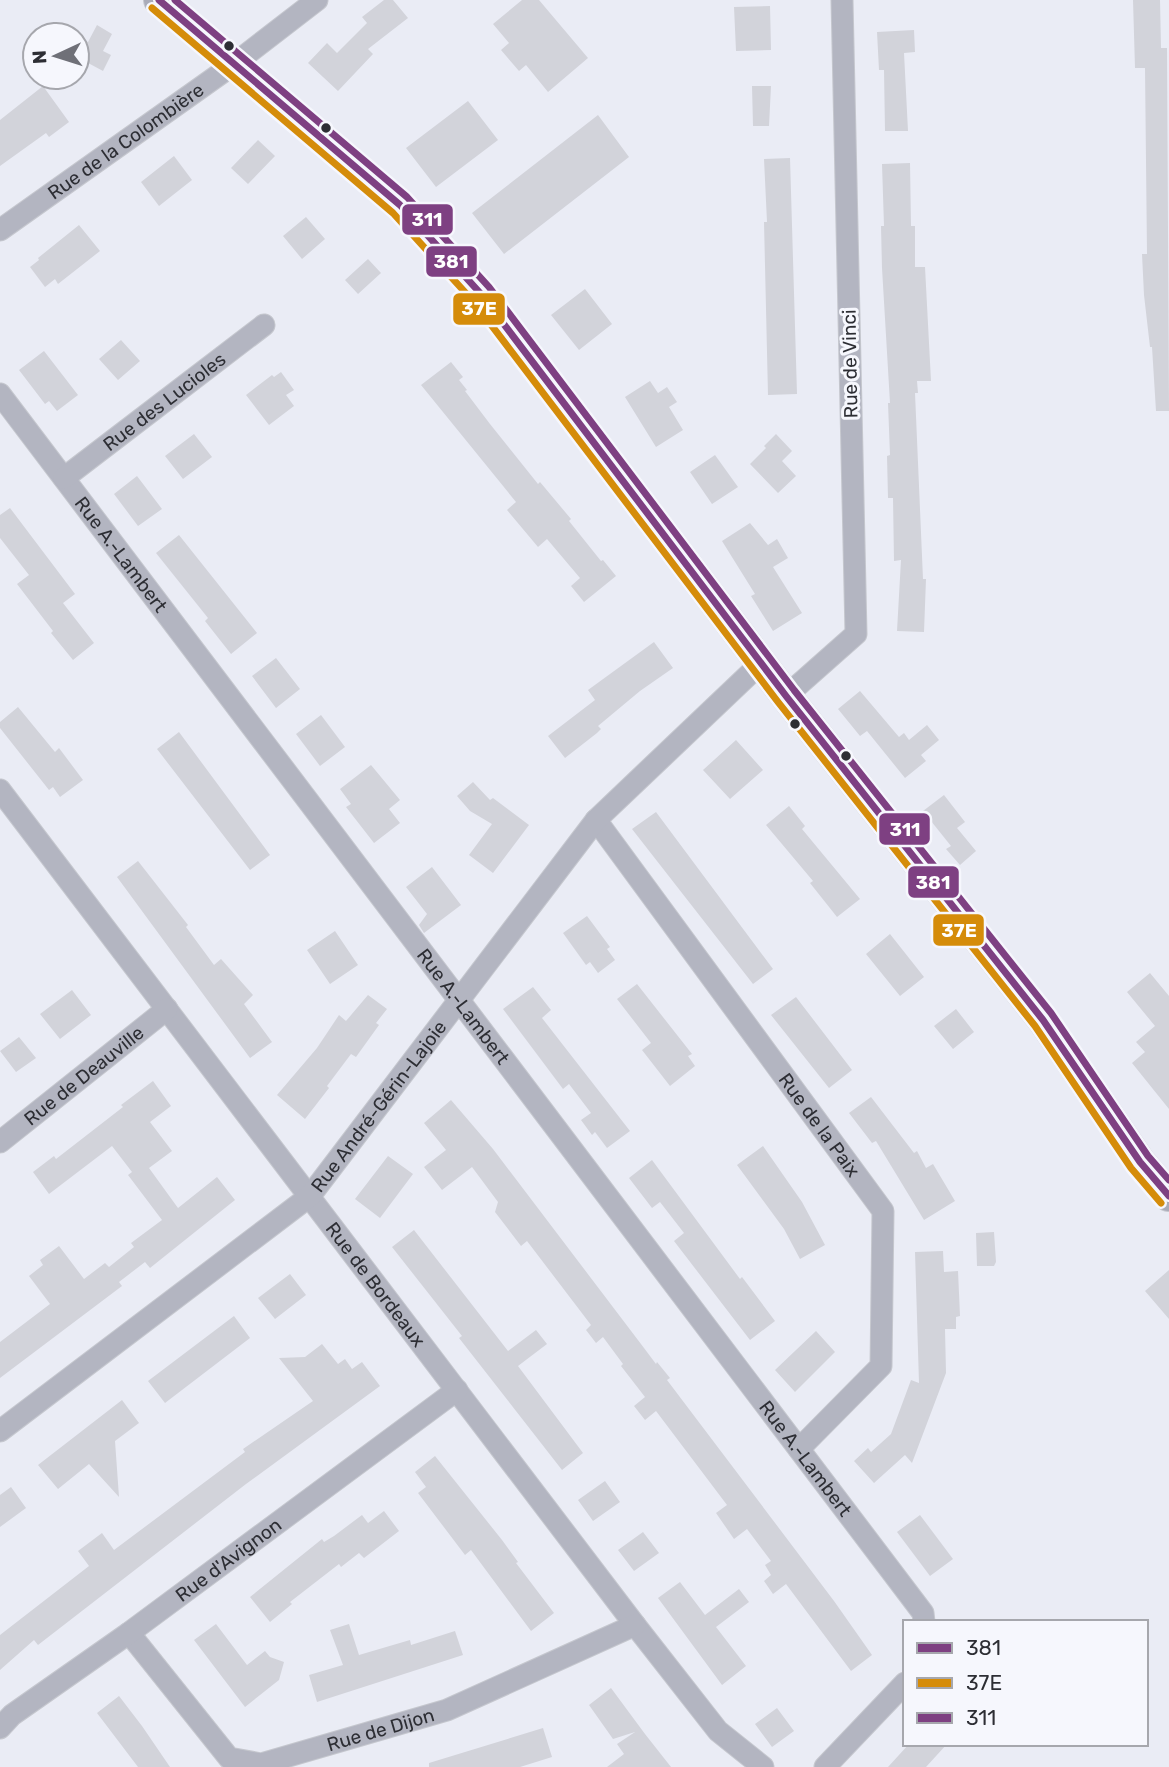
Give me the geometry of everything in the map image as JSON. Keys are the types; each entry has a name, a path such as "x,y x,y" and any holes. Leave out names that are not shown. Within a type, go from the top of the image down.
{"main road":[{"path":"159,0 400,205 481,294 786,696 1043,1020 1140,1162 1169,1196"}],"street":[{"name":"Rue de la Colombière","path":"0,230 234,64 317,0"},
{"name":"Rue de Vinci","path":"786,696 856,634 842,0"},
{"name":"Rue des Lucioles","path":"64,478 264,325"},
{"name":"Rue A.-Lambert","path":"0,394 923,1612 924,1620"},
{"name":"Rue André-Gérin-Lajoie","path":"0,1431 310,1196 596,820 761,663"},
{"name":"Rue de Bordeaux","path":"0,790 635,1625 718,1731 764,1767"},
{"name":"Rue de la Paix","path":"596,820 883,1211 881,1366 799,1449"},
{"name":"Rue de Deauville","path":"0,1142 167,1009"},
{"name":"Rue d'Avignon","path":"0,1728 12,1715 129,1633 457,1390"},
{"name":"Rue de Dijon","path":"129,1633 229,1758 261,1764 447,1710 635,1625"},
{"path":"825,1767 903,1685"}],"building":[{"path":"384,0 393,0 408,18 368,49 373,54 338,91 308,63 327,43 337,53 367,23 362,17"},
{"path":"522,0 539,0 588,58 548,92 526,65 519,71 501,50 509,43 493,24"},
{"path":"1133,0 1160,0 1161,48 1167,48 1169,411 1156,411 1152,347 1144,295 1142,254 1147,254 1145,68 1135,68"},
{"path":"770,6 771,50 736,51 734,7"},
{"path":"97,25 112,34 103,51 111,55 103,71 91,65 91,36"},
{"path":"914,30 915,52 904,53 908,131 885,131 884,70 879,70 877,32"},
{"path":"752,86 771,86 769,126 753,126"},
{"path":"37,91 47,91 69,122 49,137 46,133 0,166 0,120"},
{"path":"468,101 498,140 436,187 406,148"},
{"path":"598,115 629,157 504,254 472,213"},
{"path":"258,140 275,156 248,184 231,168"},
{"path":"174,156 192,180 159,206 141,182"},
{"path":"790,158 797,394 768,395 764,159"},
{"path":"910,163 911,226 915,226 915,267 925,267 931,381 917,381 918,393 915,393 923,579 926,579 924,632 897,631 901,560 894,561 893,498 888,498 890,403 882,268 882,164"},
{"path":"306,217 325,239 302,259 283,236"},
{"path":"79,225 100,251 58,284 55,279 45,287 30,267"},
{"path":"368,259 381,273 358,294 345,280"},
{"path":"585,289 612,324 579,350 551,315"},
{"path":"121,340 140,361 118,380 99,359"},
{"path":"44,351 78,395 57,411 49,401 45,404 19,370"},
{"path":"451,362 463,377 459,380 467,390 465,391 490,424 616,576 584,602 571,586 580,578 547,539 538,547 507,510 516,502 421,385"},
{"path":"281,372 294,390 286,395 294,406 269,425 246,395 272,375 274,377"},
{"path":"650,381 658,393 667,387 677,402 669,407 683,430 656,447 625,397"},
{"path":"194,434 212,457 183,479 165,456"},
{"path":"776,434 792,451 782,461 796,476 778,493 750,464"},
{"path":"715,455 738,487 712,504 690,472"},
{"path":"137,476 162,509 138,526 114,494"},
{"path":"10,508 75,594 63,603 94,643 73,660 17,584 29,575 0,538 0,515"},
{"path":"750,523 768,545 777,539 788,558 773,567 802,613 773,631 751,596 755,594 722,541"},
{"path":"179,535 257,633 231,654 205,621 208,618 156,553"},
{"path":"654,642 673,668 598,726 601,729 597,733 565,758 548,736 595,700 588,690"},
{"path":"276,658 300,689 276,708 252,676"},
{"path":"860,691 899,737 904,733 909,740 927,725 939,740 921,755 926,761 905,778 867,731 860,736 838,709"},
{"path":"18,707 55,752 59,748 83,780 60,797 53,787 49,790 0,728 0,722"},
{"path":"321,715 345,747 320,766 296,734"},
{"path":"179,732 270,855 250,870 157,749"},
{"path":"736,740 763,770 730,799 703,770"},
{"path":"371,765 400,800 389,809 400,823 374,843 346,807 351,804 340,789"},
{"path":"473,782 490,800 493,798 529,825 493,873 469,855 492,824 470,811 457,796"},
{"path":"944,795 965,822 957,828 976,851 960,865 946,849 951,846 923,811"},
{"path":"789,806 805,826 802,829 860,899 837,917 810,883 813,881 766,825"},
{"path":"656,812 773,969 753,984 632,829"},
{"path":"138,861 188,925 186,927 214,965 221,959 253,995 244,1004 272,1042 250,1058 117,877"},
{"path":"432,867 461,905 424,933 419,925 427,914 406,887"},
{"path":"587,916 610,947 607,949 615,960 598,973 590,962 586,965 563,933"},
{"path":"335,931 358,965 330,984 307,950"},
{"path":"890,934 924,977 900,996 866,954"},
{"path":"1150,973 1169,996 1169,1109 1132,1063 1145,1052 1136,1042 1155,1026 1127,992"},
{"path":"637,984 692,1054 688,1056 695,1066 670,1086 642,1050 651,1043 617,999"},
{"path":"533,987 551,1010 542,1018 630,1131 607,1148 595,1132 592,1135 581,1120 591,1113 569,1084 563,1089 503,1009"},
{"path":"72,990 91,1015 60,1039 40,1014"},
{"path":"368,995 387,1009 376,1023 379,1025 356,1057 351,1054 305,1119 277,1095 317,1048 339,1015 346,1021"},
{"path":"796,997 852,1070 829,1088 771,1015"},
{"path":"956,1009 974,1032 953,1049 934,1026"},
{"path":"19,1037 36,1058 16,1072 0,1051"},
{"path":"153,1081 171,1106 150,1122 172,1151 149,1168 178,1208 217,1177 235,1200 150,1268 145,1262 119,1282 122,1286 0,1378 0,1342 50,1304 29,1276 43,1265 40,1260 59,1246 84,1279 105,1263 109,1267 134,1247 131,1243 162,1220 128,1175 132,1172 112,1146 49,1194 33,1172 54,1156 56,1159"},
{"path":"871,1097 914,1153 917,1151 926,1168 933,1164 955,1201 924,1220 876,1141 872,1143 849,1113"},
{"path":"451,1100 493,1149 656,1364 657,1362 670,1378 667,1380 872,1655 851,1671 786,1584 773,1594 764,1581 771,1575 765,1565 771,1561 747,1529 734,1539 716,1513 727,1505 656,1411 645,1420 634,1406 645,1397 621,1366 623,1364 603,1337 596,1343 586,1330 591,1325 527,1241 521,1246 495,1212 498,1202 472,1167 442,1190 424,1167 446,1150 424,1123"},
{"path":"763,1146 802,1202 825,1245 800,1259 784,1229 737,1165"},
{"path":"388,1156 413,1174 380,1218 355,1199"},
{"path":"652,1160 740,1279 742,1277 775,1321 750,1340 674,1241 684,1233 660,1202 652,1208 629,1178"},
{"path":"414,1230 508,1351 536,1330 547,1344 518,1366 583,1453 562,1470 392,1247"},
{"path":"994,1232 994,1266 977,1266 976,1233"},
{"path":"943,1251 944,1272 958,1271 960,1316 956,1317 956,1329 945,1329 946,1373 912,1463 905,1455 874,1483 854,1461 868,1448 871,1452 891,1434 911,1380 919,1383 915,1252"},
{"path":"1169,1270 1169,1319 1145,1291"},
{"path":"290,1274 306,1295 275,1319 258,1298"},
{"path":"234,1316 250,1338 165,1403 148,1381"},
{"path":"816,1331 835,1352 795,1392 775,1370"},
{"path":"322,1344 338,1364 345,1359 352,1369 362,1362 380,1386 246,1484 38,1645 34,1640 0,1670 0,1635 89,1566 78,1551 102,1533 114,1550 245,1452 243,1449 313,1401 279,1358 305,1357"},
{"path":"122,1400 139,1423 115,1441 119,1497 89,1464 58,1489 38,1465"},
{"path":"435,1456 502,1540 554,1613 531,1631 471,1550 465,1555 418,1493 426,1487 415,1472"},
{"path":"605,1481 620,1502 593,1521 578,1500"},
{"path":"11,1487 26,1508 0,1527 0,1495"},
{"path":"384,1511 399,1531 364,1558 359,1553 341,1567 339,1564 290,1602 292,1604 270,1622 250,1597 322,1539 324,1542 334,1536 362,1515 368,1523"},
{"path":"920,1515 953,1559 930,1576 897,1532"},
{"path":"643,1532 659,1553 634,1571 618,1550"},
{"path":"680,1582 705,1615 739,1589 749,1602 716,1627 746,1666 722,1685 658,1598"},
{"path":"216,1624 247,1665 265,1651 270,1657 284,1662 279,1680 245,1707 194,1640"},
{"path":"349,1624 359,1655 410,1640 411,1645 455,1631 463,1655 317,1702 309,1675 343,1665 330,1630"},
{"path":"611,1688 671,1767 607,1767 624,1754 617,1744 635,1732 613,1739 589,1705"},
{"path":"119,1696 170,1767 138,1767 97,1713"},
{"path":"777,1708 794,1731 772,1747 755,1724"},
{"path":"543,1728 552,1757 520,1767 429,1767 429,1763"},
{"path":"907,1746 945,1746 926,1767 888,1767"}],"transit line":[{"name":"381","path":"159,0 400,205 481,294 786,696 1043,1020 1140,1162 1169,1196"},
{"name":"311","path":"175,0 407,197 489,287 794,690 1051,1013 1148,1156 1169,1180"},
{"name":"37E","path":"152,8 393,213 473,301 778,702 1035,1026 1131,1168 1161,1203"}]}
